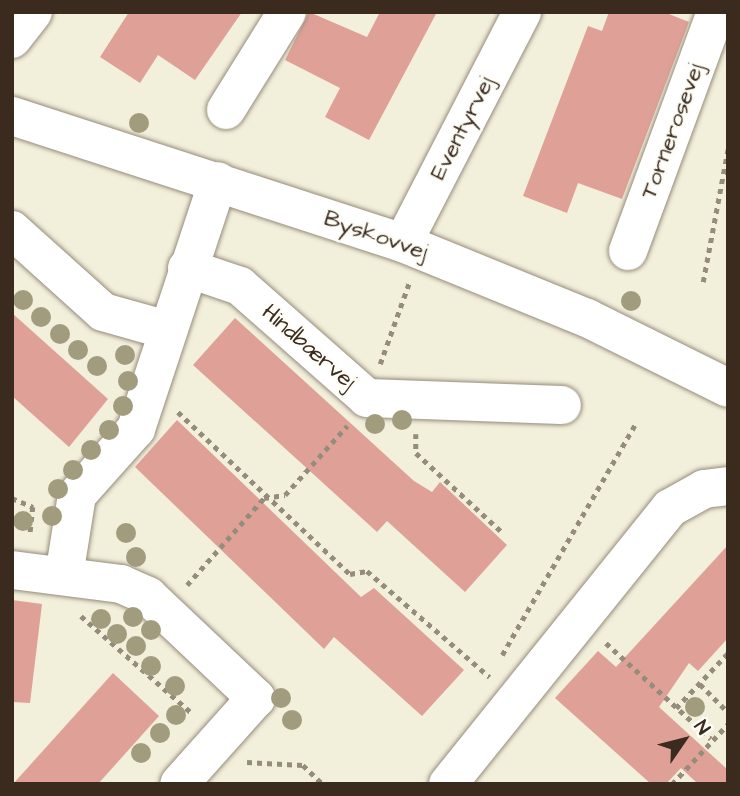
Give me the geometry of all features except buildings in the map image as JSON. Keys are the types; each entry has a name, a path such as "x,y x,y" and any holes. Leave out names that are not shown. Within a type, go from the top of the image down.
{"street":[{"path":"12,40 33,12"},
{"path":"226,110 287,12"},
{"name":"Eventyrvej","path":"412,247 522,12"},
{"name":"Tornerosevej","path":"628,251 716,12"},
{"name":"Byskovvej","path":"12,116 218,181 412,247 587,318 728,388"},
{"path":"69,594 77,495 136,429 187,268 218,181"},
{"path":"12,230 103,312 167,330"},
{"name":"Hindbærvej","path":"187,268 240,286 368,398 562,405"},
{"path":"448,784 670,508 704,489 728,486"},
{"path":"19,571 69,594 121,584 163,611 256,698 179,784"}],"path":[{"path":"703,282 728,149"},
{"path":"163,611 270,498 285,495 368,398 412,247"},
{"path":"146,398 169,404 350,574 367,571 490,675 485,690"},
{"path":"416,400 416,453 502,532"},
{"path":"498,662 635,425"},
{"path":"12,498 33,507 19,571"},
{"path":"69,594 252,766 280,760 303,765 323,784"},
{"path":"580,618 711,739"},
{"path":"676,708 728,653"},
{"path":"700,684 728,712"},
{"path":"672,784 711,739 728,724"}]}
